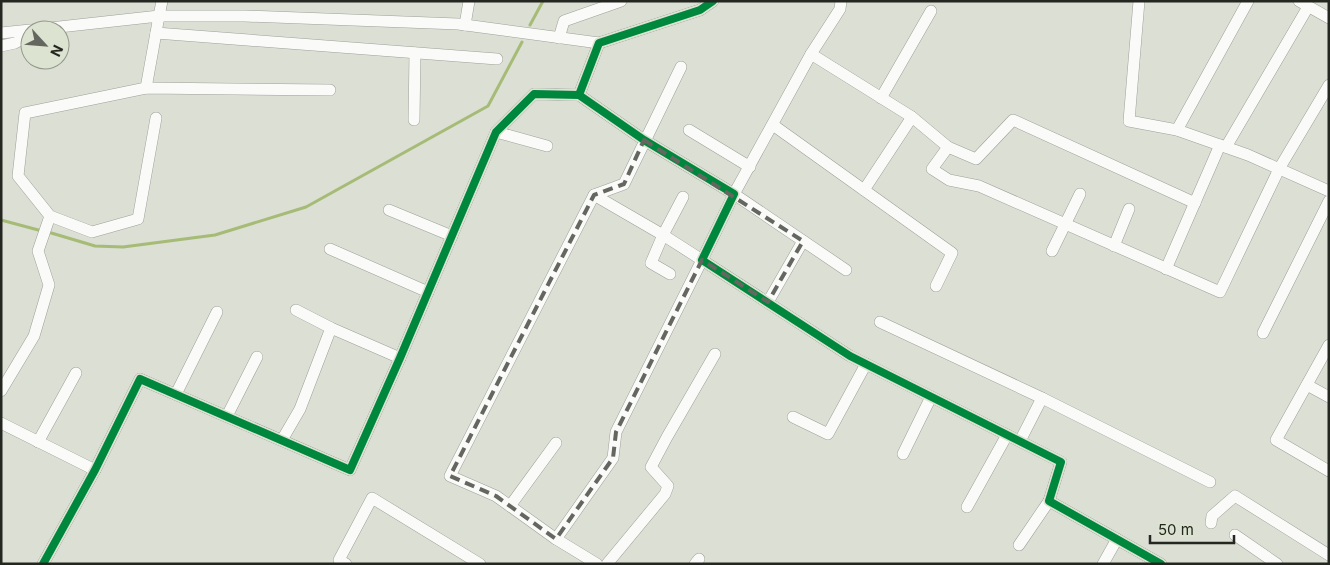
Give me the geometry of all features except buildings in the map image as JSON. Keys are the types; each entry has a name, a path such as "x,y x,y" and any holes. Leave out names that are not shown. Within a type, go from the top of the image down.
{"street":[{"path":"146,88 162,1"},
{"path":"465,25 469,1"},
{"path":"559,38 564,21 621,1"},
{"path":"70,26 159,16 245,16 465,25 599,43 700,10 713,1"},
{"path":"556,539 613,458 616,432 734,194 811,54 840,9 841,1"},
{"path":"1139,1 1129,121 1177,130 1223,146 1329,191"},
{"path":"1177,130 1248,1"},
{"path":"1166,268 1194,203 1223,146 1304,4 1329,18"},
{"path":"881,98 931,11"},
{"path":"1,33 20,31"},
{"path":"156,33 497,59"},
{"path":"1,46 20,40"},
{"path":"579,95 599,43"},
{"path":"414,120 415,53"},
{"path":"811,54 912,117 948,148 976,159 1013,120 1194,203"},
{"path":"597,564 556,539 496,496 450,476 594,196 624,184 681,67"},
{"path":"156,118 138,218 92,232 49,220 18,176 25,113 146,88 330,90"},
{"path":"948,148 932,169 949,180 979,186 1220,292 1279,169 1327,91"},
{"path":"43,564 95,470 140,379 350,470 496,132 534,94 579,95 644,140 734,194 846,270"},
{"path":"864,190 912,117"},
{"path":"773,125 952,253 936,286"},
{"path":"689,130 750,167"},
{"path":"496,132 547,146"},
{"path":"1052,251 1080,194"},
{"path":"594,196 663,234 850,356 1061,462 1049,501 1019,545"},
{"path":"670,274 651,263 663,234 683,198"},
{"path":"1263,333 1329,201"},
{"path":"1114,246 1129,209"},
{"path":"390,210 452,236"},
{"path":"1,392 34,336 49,285 38,251 49,220"},
{"path":"768,302 803,241"},
{"path":"330,249 428,292"},
{"path":"296,310 331,328 400,358"},
{"path":"176,394 217,312"},
{"path":"880,322 1042,398 1210,482"},
{"path":"282,440 300,409 331,328"},
{"path":"1329,346 1276,440 1329,471"},
{"path":"606,564 665,494 668,486 651,467 715,354"},
{"path":"227,416 257,357"},
{"path":"793,416 828,434 866,364"},
{"path":"38,442 76,373"},
{"path":"1307,385 1329,397"},
{"path":"902,454 931,397"},
{"path":"1020,441 1042,398"},
{"path":"1,423 95,470"},
{"path":"967,507 1007,435"},
{"path":"510,506 556,444"},
{"path":"1211,523 1212,516 1236,496 1329,555"},
{"path":"346,564 339,560 372,498 480,564"},
{"path":"1049,501 1161,564"},
{"path":"1234,535 1278,564"},
{"path":"1103,564 1117,539"}],"highlighted area":[{"path":"644,140 803,241 768,302 702,260 616,432 613,458 556,539 496,496 450,476 594,195 624,184"}],"waterway":[{"path":"530,25 543,1"},
{"path":"48,232 95,246 123,247 215,235 306,207 488,106 522,42"},
{"path":"1,220 42,231"}],"cycle path":[{"path":"713,1 700,10 599,43 579,95 644,140 734,194 702,260 850,356 1061,462 1049,501 1161,564"},
{"path":"43,564 95,470 140,379 350,470 496,132 534,94 579,95"}]}
